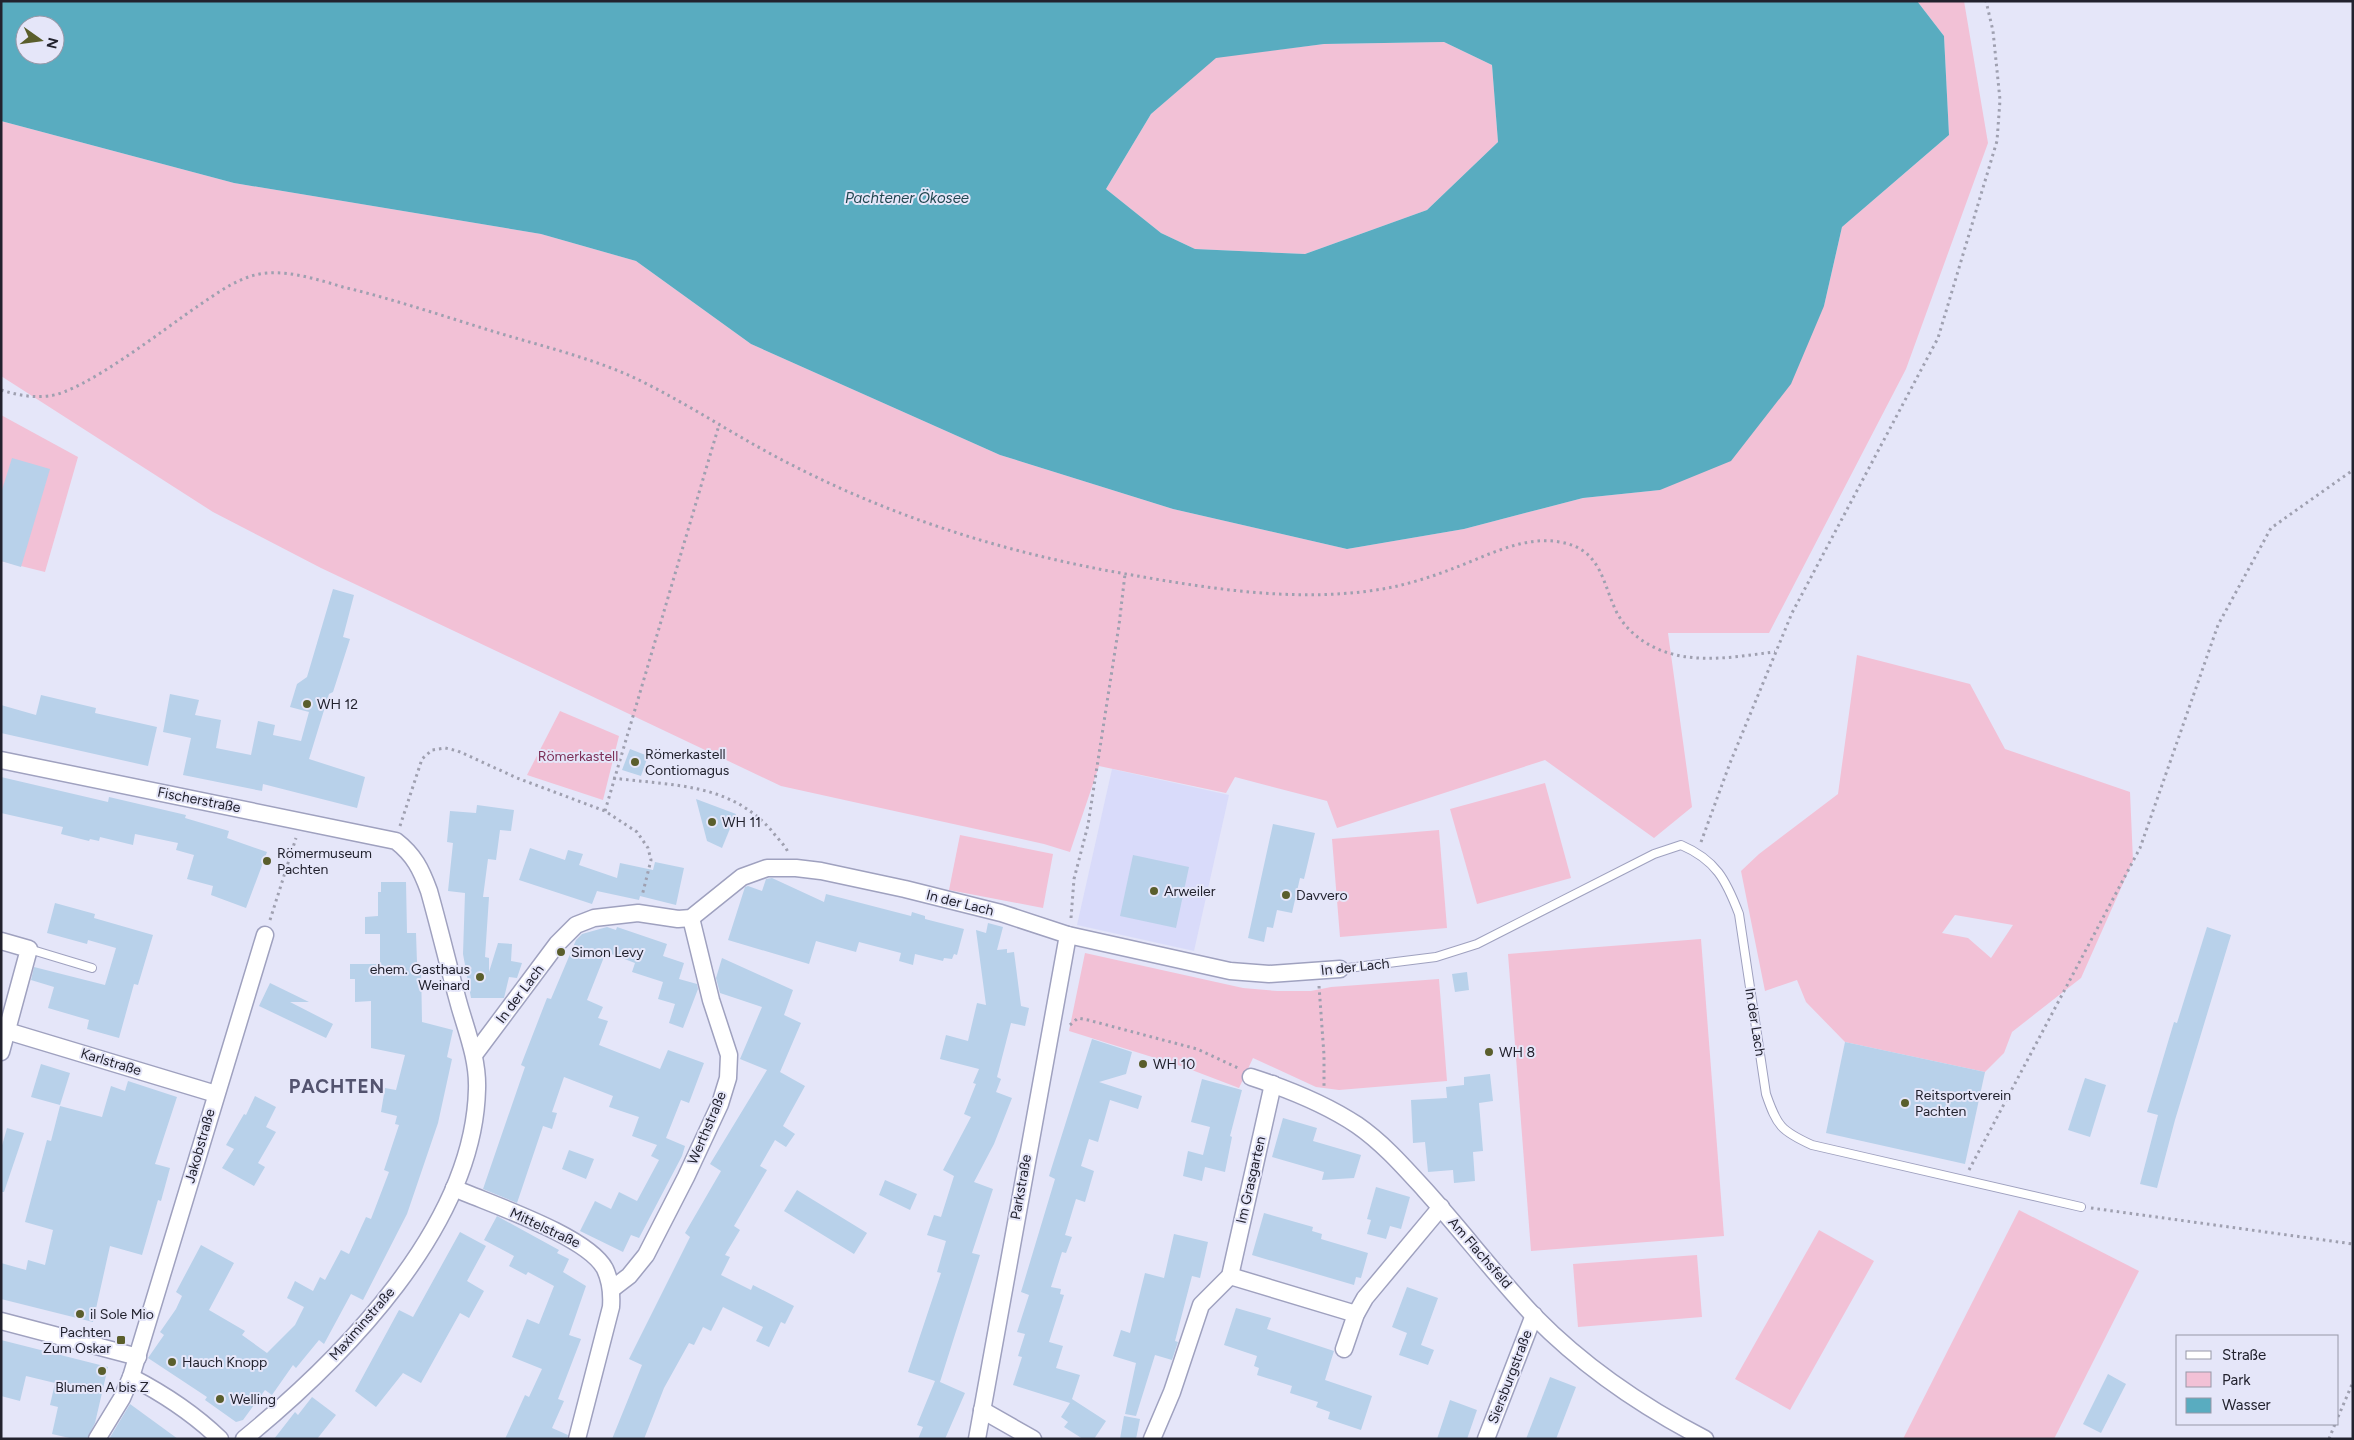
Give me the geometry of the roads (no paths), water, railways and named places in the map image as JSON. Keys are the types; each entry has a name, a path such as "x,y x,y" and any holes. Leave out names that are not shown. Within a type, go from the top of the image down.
{"street":[{"name":"Fischerstraße","path":"1,760 396,841"},
{"name":"Maximinstraße","path":"244,1439 333,1358 410,1267 428,1239 454,1188 474,1123 478,1088 474,1055 420,865 410,852 396,841"},
{"name":"In der Lach","path":"474,1055 557,944 576,925 594,918 638,913 678,919 691,918 742,877 766,868 796,868 905,889 982,908 1068,935 1230,971 1269,974 1340,969"},
{"name":"Werthstraße","path":"612,1289 629,1276 646,1255 686,1177 720,1104 728,1078 729,1055 711,1000 691,918"},
{"name":"Jakobstraße","path":"97,1439 122,1398 138,1357 265,935"},
{"name":"Parkstraße","path":"977,1439 1068,935"},
{"path":"1,941 29,949 1,1052"},
{"name":"Karlstraße","path":"7,1031 216,1094"},
{"name":"Am Flachsfeld","path":"1251,1076 1318,1102 1358,1126 1398,1160 1534,1315 1560,1340 1633,1396 1670,1421 1705,1439"},
{"name":"Im Grasgarten","path":"1230,1276 1273,1084"},
{"name":"Mittelstraße","path":"454,1188 568,1236 586,1247 604,1268 612,1289"},
{"path":"1344,1349 1356,1314 1365,1298 1441,1207"},
{"path":"1152,1439 1172,1392 1201,1305 1230,1276 1356,1314"},
{"path":"577,1439 603,1344 612,1289"},
{"name":"Siersburgstraße","path":"1486,1439 1534,1315"},
{"path":"1,1321 138,1357"},
{"path":"131,1377 161,1392 199,1419 220,1439"},
{"path":"982,1410 1033,1439"}],"lane":[{"name":"In der Lach","path":"1340,969 1436,957 1477,944 1654,854 1681,844 1697,852 1715,866 1729,887 1739,914 1766,1094 1774,1117 1787,1133 1812,1145 1963,1181 2081,1206"},
{"path":"29,949 92,968"}],"water":[{"name":"Pachtener Ökosee","path":"1,1 1917,1 1944,36 1949,135 1842,227 1824,306 1791,384 1731,461 1660,490 1583,498 1464,529 1347,549 1173,509 1000,455 751,344 636,261 541,234 234,183 1,121","holes":["1444,42 1492,65 1498,142 1427,210 1305,254 1195,249 1161,233 1106,189 1151,114 1216,58 1324,44"]}],"place":[{"name":"WH 12","path":"307,704"},
{"name":"Römerkastell Contiomagus","path":"635,762"},
{"name":"WH 11","path":"712,822"},
{"name":"Römermuseum Pachten","path":"267,861"},
{"name":"Arweiler","path":"1154,891"},
{"name":"Davvero","path":"1286,895"},
{"name":"Simon Levy","path":"561,952"},
{"name":"ehem. Gasthaus Weinard","path":"480,977"},
{"name":"WH 8","path":"1489,1052"},
{"name":"WH 10","path":"1143,1064"},
{"name":"Reitsportverein Pachten","path":"1905,1103"},
{"name":"il Sole Mio","path":"80,1314"},
{"name":"Pachten Zum Oskar","path":"121,1340"},
{"name":"Hauch Knopp","path":"172,1362"},
{"name":"Blumen A bis Z","path":"102,1371"},
{"name":"Welling","path":"220,1399"}],"district":[{"name":"PACHTEN","path":"337,1086"}],"park label":[{"name":"Römerkastell","path":"578,756"}]}
